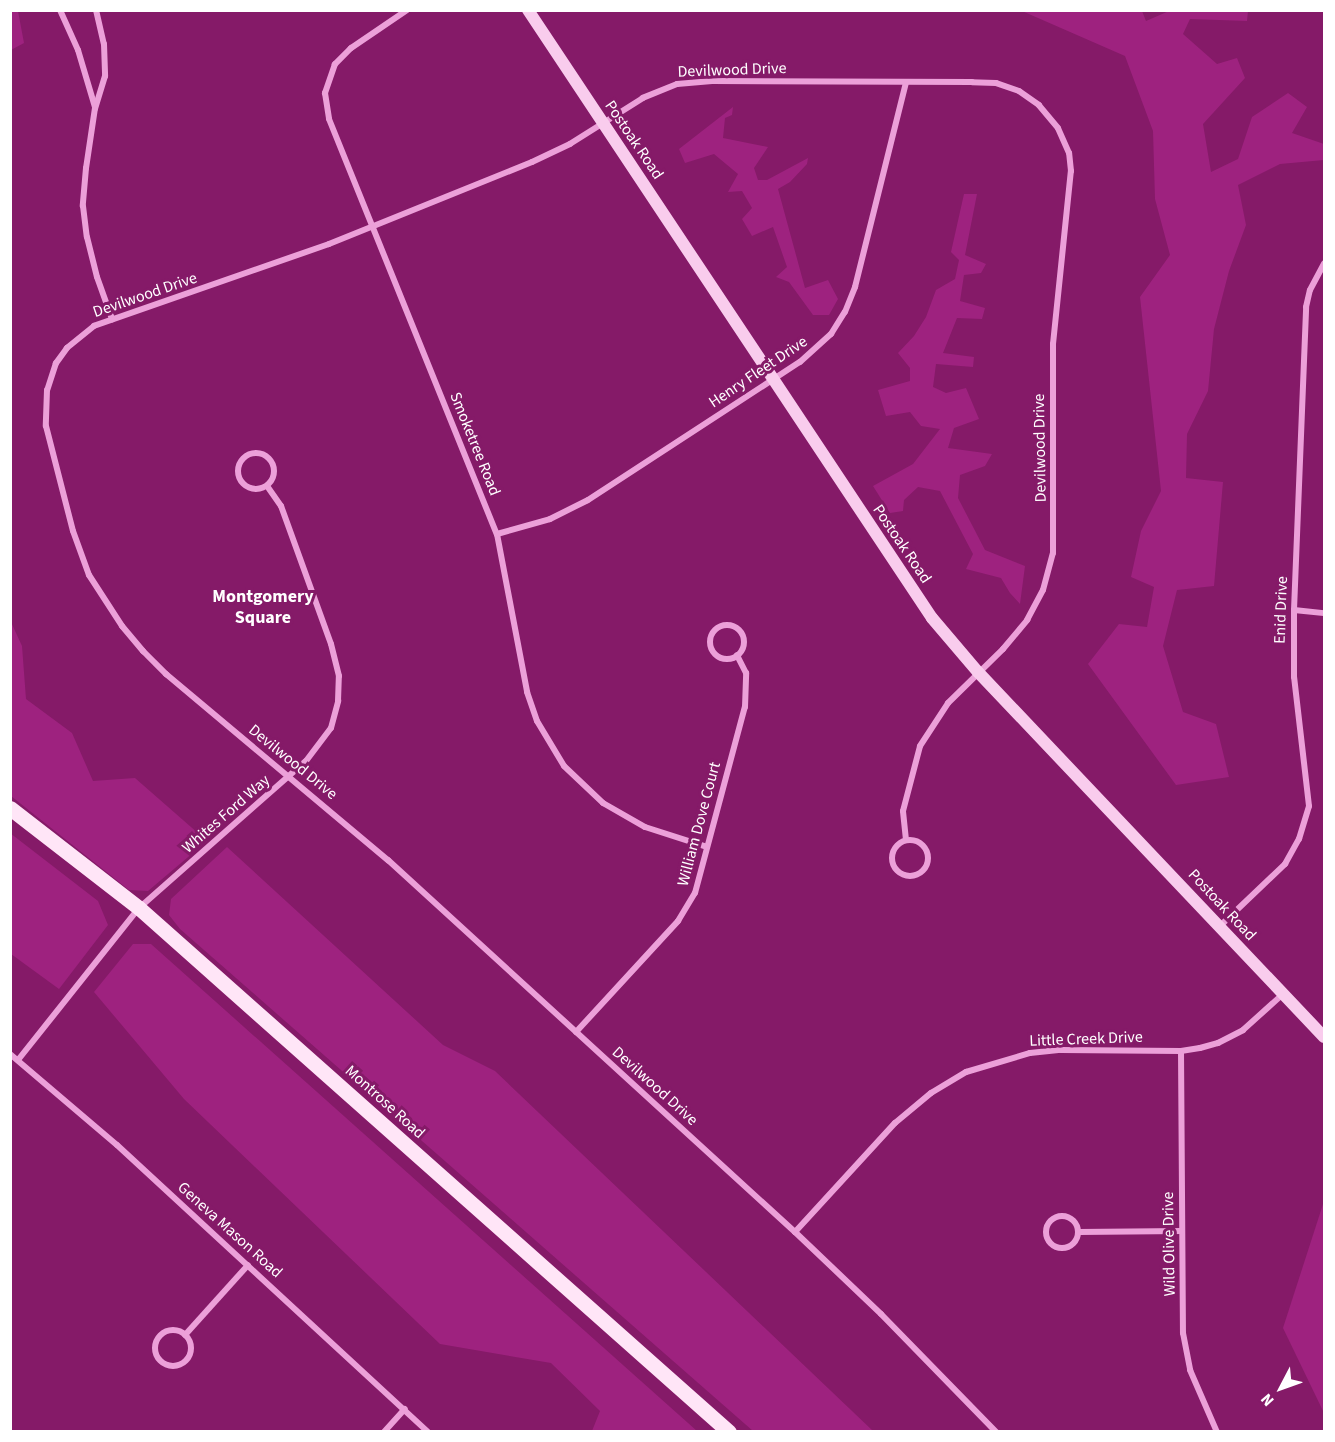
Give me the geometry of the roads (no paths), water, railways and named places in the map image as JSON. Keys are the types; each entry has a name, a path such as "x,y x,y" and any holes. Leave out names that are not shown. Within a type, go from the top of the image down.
{"main road":[{"name":"Montrose Road","path":"10,808 139,908 729,1431"}],"street":[{"path":"60,10 78,50 95,108"},
{"path":"96,10 106,63 105,76 95,108 83,206 87,237 97,277 112,319"},
{"name":"Smoketree Road","path":"406,10 351,48 335,64 325,93 329,119 497,534 526,692 549,745 581,784 619,814 645,827 707,847"},
{"name":"Postoak Road","path":"528,10 932,618 978,672 1324,1037"},
{"name":"Devilwood Drive","path":"906,840 903,811 920,746 937,716 1017,634 1027,620 1043,590 1053,557 1055,528 1053,336 1071,171 1069,153 1062,133 1049,115 1030,98 1008,86 996,83 688,82 653,93 532,162 285,260 94,326 68,348 56,363 47,390 45,408 49,441 81,555 105,602 143,651 166,674 388,860 795,1232 881,1314 996,1431"},
{"name":"Henry Fleet Drive","path":"497,534 550,519 588,500 773,380 816,350 831,334 845,312 855,287 906,83"},
{"name":"Enid Drive","path":"1220,926 1285,864 1305,823 1309,806 1308,778 1294,677 1294,610 1306,307 1310,290 1324,264"},
{"path":"253,454 268,458 274,472 267,486 260,489 245,485 238,471 245,457 253,454"},
{"name":"Whites Ford Way","path":"18,1060 139,908 306,761 331,728 338,701 339,676 331,644 282,506 267,486"},
{"path":"1294,610 1324,613"},
{"name":"William Dove Court","path":"728,624 739,629 744,639 742,651 737,656 726,659 715,655 710,638 716,628 728,624"},
{"name":"William Dove Court","path":"576,1032 685,912 695,893 745,707 746,673 737,656"},
{"path":"906,840 922,844 927,854 927,865 914,875 898,872 892,862 896,846 906,840"},
{"name":"Little Creek Drive","path":"795,1232 896,1123 930,1093 966,1072 1030,1053 1061,1050 1181,1051 1218,1043 1243,1030 1283,994"},
{"name":"Wild Olive Drive","path":"1181,1051 1184,1333 1188,1360 1203,1403 1217,1431"},
{"name":"Geneva Mason Road","path":"10,1053 248,1265 428,1431"},
{"path":"1060,1215 1075,1221 1079,1232 1075,1243 1059,1248 1050,1242 1046,1232 1050,1221 1060,1215"},
{"path":"1079,1232 1182,1231"},
{"path":"185,1335 248,1265"},
{"path":"174,1330 185,1335 191,1346 184,1362 173,1366 162,1362 156,1351 162,1334 174,1330"},
{"path":"384,1431 405,1410"}],"district":[{"name":"Montgomery Square","path":"263,608"}]}
